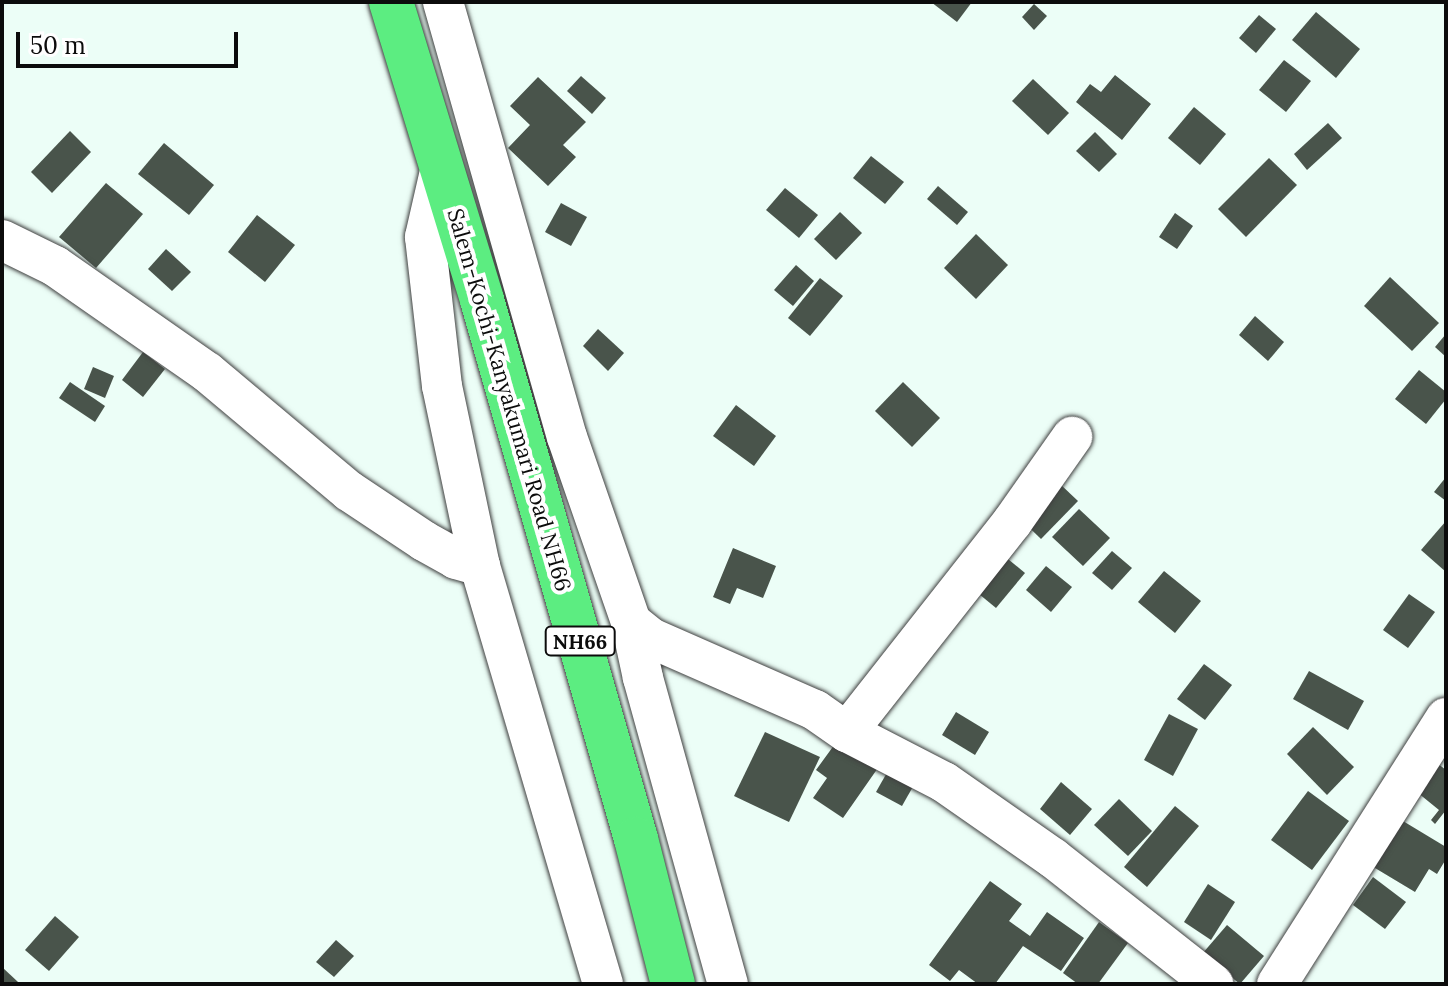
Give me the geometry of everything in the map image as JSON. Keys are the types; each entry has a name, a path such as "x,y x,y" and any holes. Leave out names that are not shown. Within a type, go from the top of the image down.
{"highway":[{"name":"Salem-Kochi-Kanyakumari Road NH66","path":"391,2 482,300 636,839 673,984"}],"street":[{"path":"443,2 567,437 631,622 643,678 728,984"},
{"path":"441,167 425,237 442,386 480,566 603,984"},
{"path":"2,240 55,266 207,372 349,491 424,541 456,559 480,566"},
{"path":"847,732 1013,521 1072,437"},
{"path":"631,622 651,638 815,710 847,732 944,782 1053,858 1213,984"},
{"path":"1277,984 1446,718"}],"building":[{"path":"931,2 972,2 957,22"},
{"path":"1034,4 1047,16 1034,30 1022,17"},
{"path":"1316,12 1360,49 1336,78 1292,40"},
{"path":"1259,15 1276,29 1256,53 1239,38"},
{"path":"1284,60 1311,81 1286,112 1259,90"},
{"path":"1115,75 1151,104 1122,140 1076,102 1090,84 1101,92"},
{"path":"581,76 606,98 592,114 567,91"},
{"path":"538,77 586,122 563,145 576,157 548,186 508,148 530,125 510,106"},
{"path":"1033,79 1069,113 1048,135 1012,101"},
{"path":"1194,107 1226,134 1200,165 1168,138"},
{"path":"1328,123 1342,138 1307,170 1294,154"},
{"path":"70,131 91,152 52,193 31,172"},
{"path":"1095,132 1117,154 1099,172 1076,151"},
{"path":"164,143 214,185 189,215 138,174"},
{"path":"871,156 904,182 885,204 853,178"},
{"path":"1269,158 1297,185 1246,237 1218,209"},
{"path":"106,183 143,214 96,268 59,237"},
{"path":"938,186 968,212 957,225 927,199"},
{"path":"785,188 818,215 799,238 766,210"},
{"path":"561,203 587,217 571,246 545,232"},
{"path":"840,212 862,233 836,260 814,239"},
{"path":"1175,213 1193,226 1177,249 1159,237"},
{"path":"257,215 295,245 265,282 228,252"},
{"path":"976,234 1008,265 976,299 944,268"},
{"path":"166,249 191,272 172,291 148,269"},
{"path":"796,265 814,281 793,306 774,290"},
{"path":"1390,277 1439,323 1412,351 1364,306"},
{"path":"820,278 843,296 810,336 788,318"},
{"path":"1255,316 1284,342 1268,361 1239,335"},
{"path":"598,329 624,353 608,371 583,346"},
{"path":"1446,334 1446,357 1435,347"},
{"path":"143,352 165,369 143,397 122,380"},
{"path":"93,367 114,376 105,398 84,389"},
{"path":"1419,370 1446,392 1446,399 1426,424 1395,399"},
{"path":"70,382 105,406 95,422 59,398"},
{"path":"903,382 940,418 912,447 875,411"},
{"path":"736,405 776,436 754,466 713,436"},
{"path":"1042,467 1078,501 1041,539 1006,505"},
{"path":"1446,477 1446,501 1434,492"},
{"path":"1079,509 1110,538 1083,566 1052,537"},
{"path":"1446,521 1446,572 1421,550"},
{"path":"733,548 776,566 763,598 737,588 730,604 713,597"},
{"path":"997,550 1025,573 996,608 968,585"},
{"path":"1112,551 1132,568 1112,590 1092,573"},
{"path":"1046,566 1072,587 1051,612 1026,590"},
{"path":"1164,571 1201,601 1175,633 1138,602"},
{"path":"1409,594 1435,612 1408,648 1383,630"},
{"path":"1204,664 1232,685 1205,720 1177,699"},
{"path":"1309,671 1364,701 1348,730 1293,699"},
{"path":"956,712 989,732 975,755 942,735"},
{"path":"1169,714 1198,729 1173,776 1144,760"},
{"path":"1313,727 1354,767 1327,795 1287,754"},
{"path":"765,732 820,757 789,822 734,796"},
{"path":"840,737 880,765 843,818 813,798 827,778 816,770"},
{"path":"1429,757 1446,770 1446,810 1435,824 1431,820 1439,810 1407,784"},
{"path":"889,769 915,783 902,806 876,792"},
{"path":"1061,782 1092,809 1070,835 1040,809"},
{"path":"1308,791 1349,821 1312,870 1271,840"},
{"path":"1119,799 1152,831 1128,856 1094,825"},
{"path":"1175,806 1199,826 1147,887 1124,867"},
{"path":"1393,815 1446,847 1446,859 1437,874 1429,869 1415,892 1365,862"},
{"path":"1373,877 1406,902 1385,929 1353,905"},
{"path":"990,881 1022,904 1009,921 1030,936 1047,912 1084,938 1061,971 1023,946 995,984 978,984 959,970 950,981 929,965"},
{"path":"1208,884 1235,902 1211,940 1184,922"},
{"path":"55,916 79,937 49,971 25,950"},
{"path":"1099,922 1128,943 1098,984 1078,984 1063,973"},
{"path":"1227,925 1264,956 1240,984 1202,954"},
{"path":"336,940 354,956 334,977 316,962"},
{"path":"2,967 18,982 2,984"}]}
